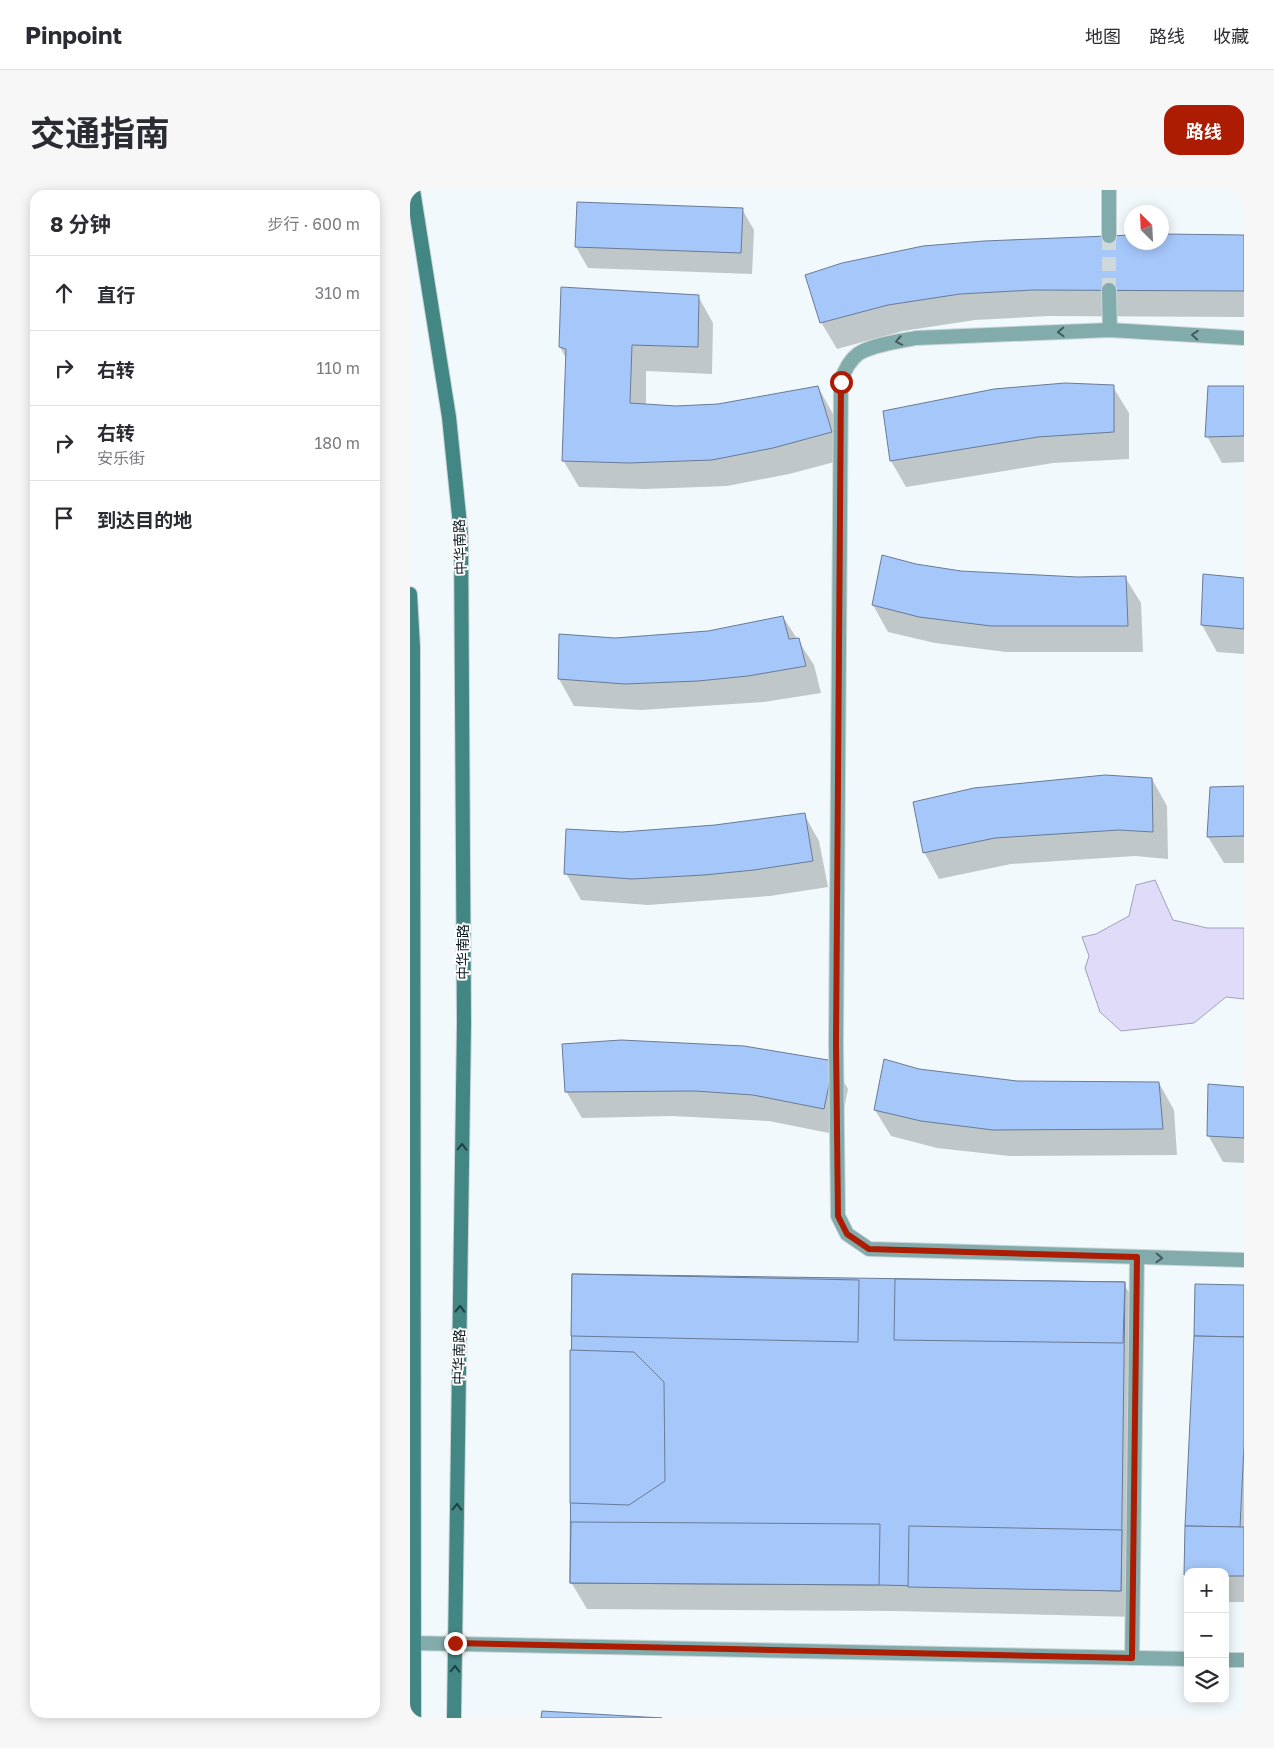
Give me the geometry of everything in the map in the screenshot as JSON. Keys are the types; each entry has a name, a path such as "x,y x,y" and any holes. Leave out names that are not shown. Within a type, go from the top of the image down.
{"main road":[{"name":"中华南路","path":"413,190 449,417 461,534 464,1023 454,1718"},
{"path":"410,594 413,647 412,1643 414,1718"}],"street":[{"path":"1109,190 1109,236"},
{"path":"1109,290 1110,330"},
{"path":"1244,338 1110,330 907,340 888,343 858,354 845,371 841,382 836,1033 838,1216 847,1234 869,1249 1244,1260"},
{"path":"1132,1658 1137,1257"},
{"path":"412,1643 1184,1659"},
{"path":"1229,1660 1244,1660"}],"shaded area":[{"path":"1155,880 1173,920 1207,928 1244,928 1244,999 1226,997 1194,1023 1121,1031 1100,1012 1085,968 1089,956 1082,937 1096,934 1129,916 1136,885"}],"building":[{"path":"577,202 743,208 741,253 575,247"},
{"path":"1169,234 1244,235 1244,291 1033,290 960,294 888,305 820,323 805,275 842,263 923,246 984,241 1124,235 1124,250 1169,250"},
{"path":"561,287 699,295 698,347 632,345 630,403 676,406 718,404 818,386 832,432 773,448 712,460 629,463 562,461 566,349 559,347"},
{"path":"1065,383 1114,385 1114,432 1038,437 890,461 883,411 994,389"},
{"path":"1208,386 1244,386 1244,436 1205,437"},
{"path":"882,555 916,564 961,571 1078,577 1126,576 1128,626 991,626 919,617 872,605"},
{"path":"1203,574 1244,578 1244,629 1201,625"},
{"path":"783,616 789,639 799,638 806,666 748,676 698,681 625,684 558,679 559,634 615,638 708,631"},
{"path":"1105,775 1152,778 1153,832 1119,830 995,838 923,853 913,802 974,788"},
{"path":"1244,786 1244,836 1207,837 1210,787"},
{"path":"805,813 813,861 704,875 632,879 564,874 566,829 622,832 715,825"},
{"path":"621,1040 744,1046 834,1061 824,1109 753,1095 695,1091 565,1092 562,1044"},
{"path":"884,1059 919,1069 1017,1081 1159,1082 1163,1129 993,1130 921,1121 874,1110"},
{"path":"1208,1084 1244,1087 1244,1138 1207,1136"},
{"path":"572,1274 1125,1282 1121,1591 879,1585 570,1583"},
{"path":"572,1274 859,1280 858,1342 571,1336"},
{"path":"895,1279 1125,1282 1123,1343 894,1340"},
{"path":"1195,1284 1244,1285 1244,1337 1194,1336"},
{"path":"1194,1336 1244,1337 1244,1446 1240,1527 1185,1526"},
{"path":"570,1350 634,1352 664,1382 665,1481 629,1505 570,1503"},
{"path":"571,1522 880,1524 879,1585 570,1583"},
{"path":"909,1526 1122,1530 1121,1591 908,1587"},
{"path":"1185,1526 1244,1527 1244,1576 1229,1576 1229,1568 1184,1568"},
{"path":"542,1711 662,1718 541,1718"}],"tunnel":[{"path":"1109,236 1109,290"}],"route":[{"path":"455,1643 1132,1658 1137,1257 869,1249 847,1234 838,1216 836,1043 841,382"}]}
